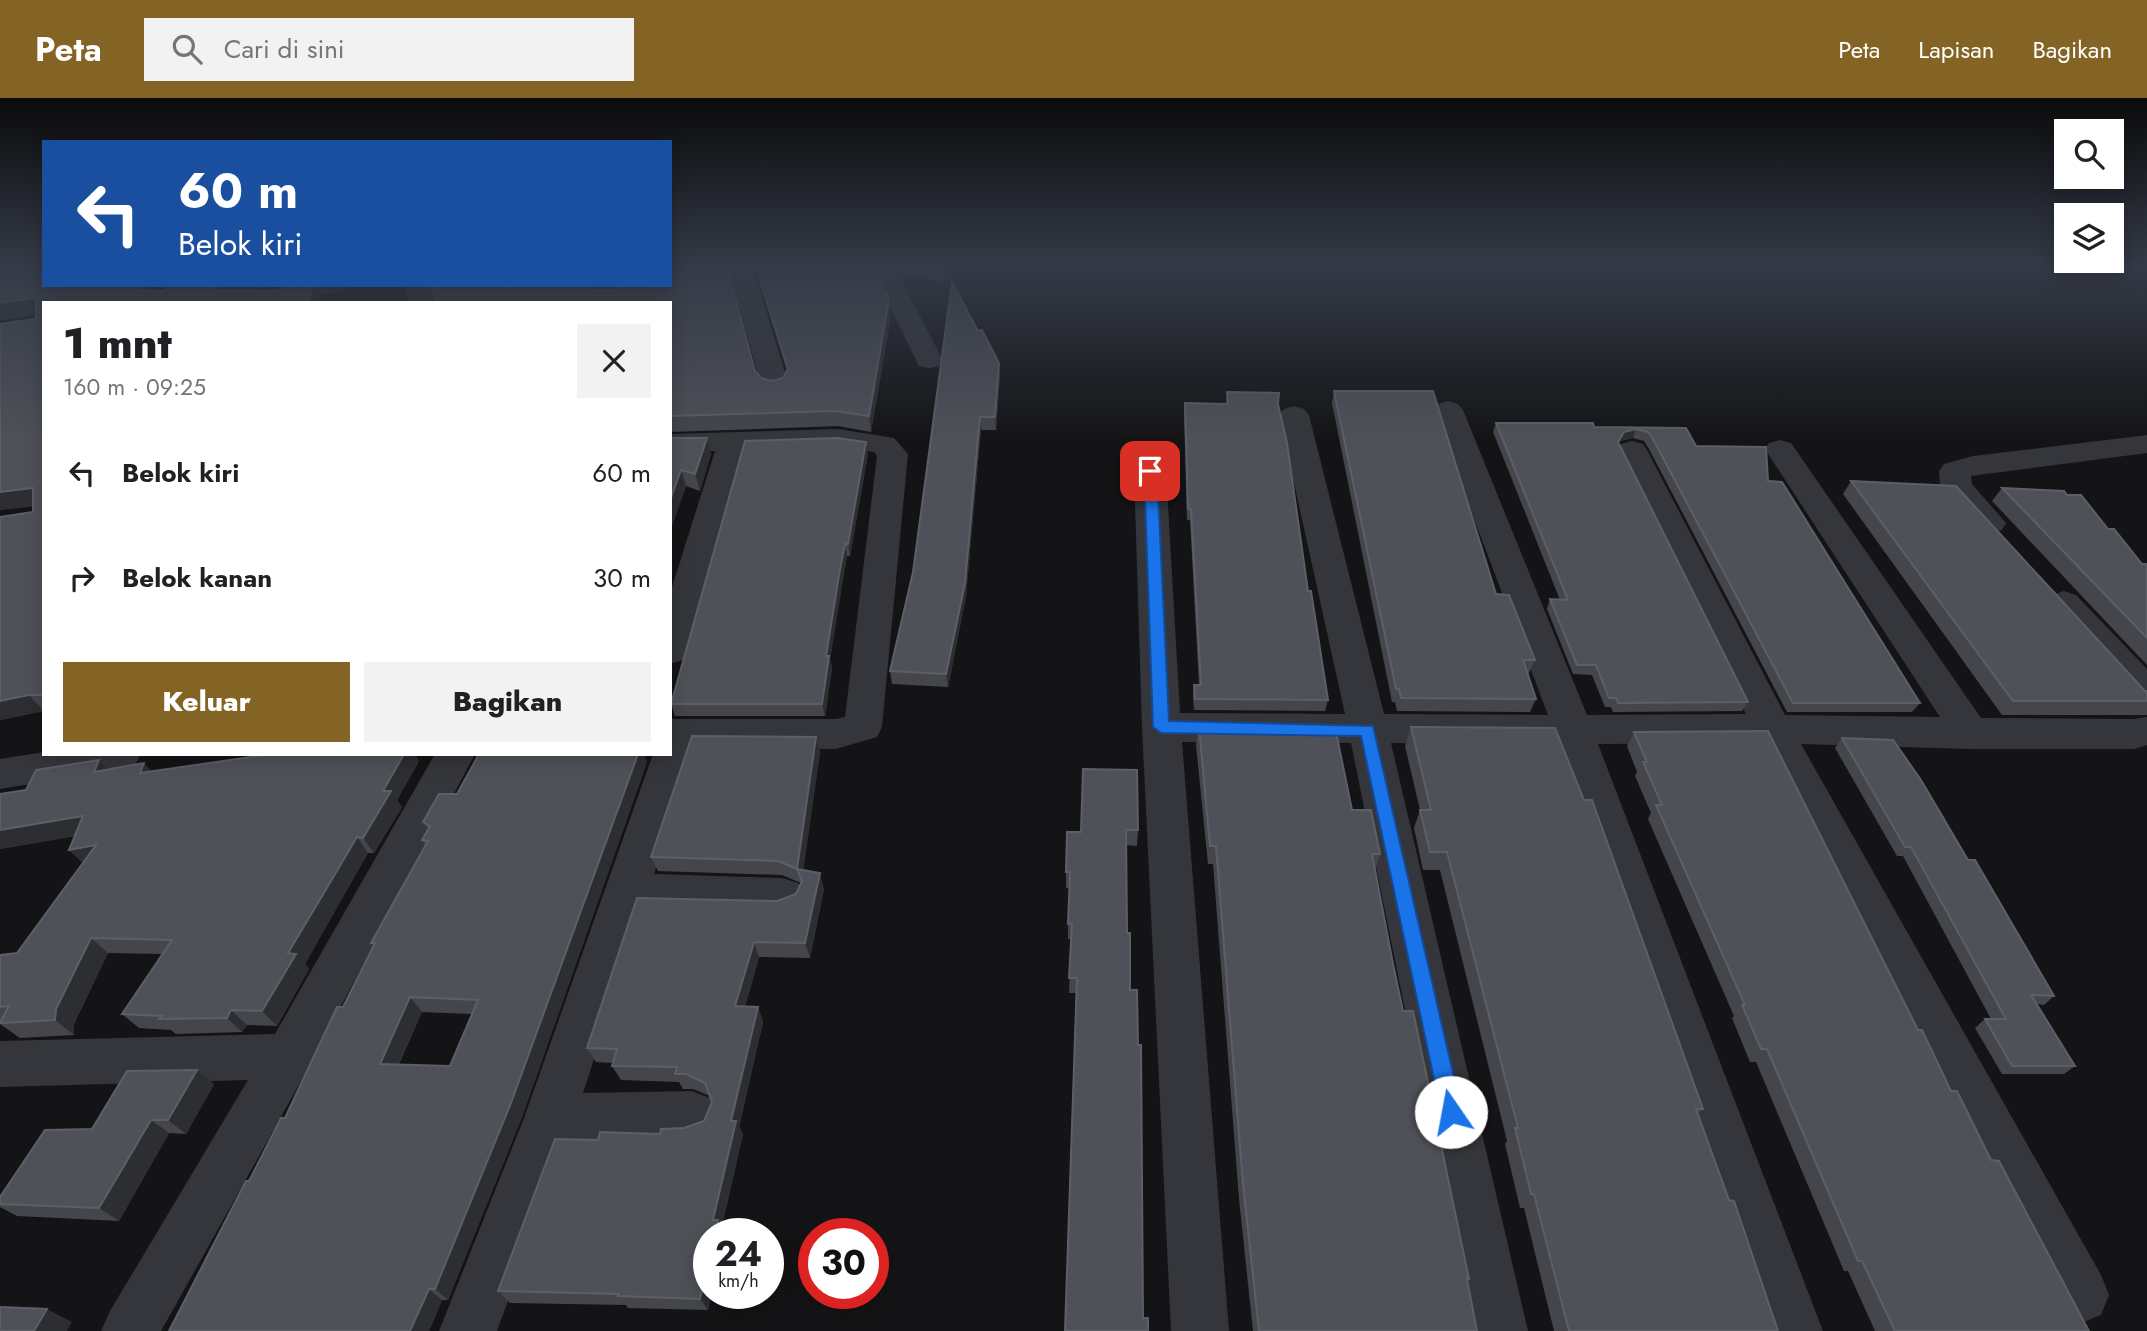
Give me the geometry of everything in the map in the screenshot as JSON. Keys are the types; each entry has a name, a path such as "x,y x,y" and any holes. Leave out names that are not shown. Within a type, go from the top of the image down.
{"street":[{"path":"757,325 775,385"},
{"path":"911,325 929,360"},
{"path":"1448,410 1573,730 1794,1331"},
{"path":"1294,415 1368,730 1499,1331"},
{"path":"672,644 734,440"},
{"path":"672,443 865,440 883,444 893,454 863,727 836,734 675,733"},
{"path":"2010,545 1956,486 1955,471 1973,465 2147,444"},
{"path":"1780,449 1971,734"},
{"path":"1632,450 1773,729 2081,1295"},
{"path":"1150,471 1161,727 1200,1331"},
{"path":"2047,584 2147,693"},
{"path":"1161,727 1368,730 1773,729 1971,734 2135,734 2147,731"},
{"path":"0,774 109,756"},
{"path":"130,1331 289,1056 454,756"},
{"path":"468,1331 549,1118 627,892 668,756"},
{"path":"627,892 782,896"},
{"path":"0,1065 289,1056"},
{"path":"549,1118 692,1115"}],"building":[{"path":"0,325 42,325 42,695 0,701 0,517 33,512 33,488 0,492"},
{"path":"672,325 742,325 755,371 761,378 771,381 783,378 788,369 774,325 885,325 869,416 835,411 672,416"},
{"path":"946,325 975,325 978,331 982,330 999,363 995,417 980,417 965,583 946,674 890,671 913,572"},
{"path":"1334,391 1433,391 1496,594 1509,595 1535,660 1523,660 1536,699 1401,698 1399,689 1396,689"},
{"path":"1227,392 1279,393 1278,404 1287,443 1308,591 1311,591 1328,700 1195,699 1194,685 1201,685 1191,509 1188,509 1185,403 1228,404"},
{"path":"1496,423 1593,423 1594,427 1686,428 1696,446 1766,447 1768,481 1782,482 1920,703 1793,703 1653,439 1648,432 1636,429 1624,432 1618,442 1748,702 1618,703 1616,698 1609,698 1596,665 1577,665 1550,599 1568,600"},
{"path":"672,438 707,438 695,474 681,470 672,495"},
{"path":"836,438 866,442 848,544 845,544 840,569 826,656 829,656 822,704 672,704 745,441"},
{"path":"1851,481 1956,486 2147,691 2147,701 2013,701"},
{"path":"2002,488 2064,491 2067,495 2081,495 2108,529 2114,529 2142,564 2147,566 2147,638"},
{"path":"1199,726 1335,727 1352,810 1371,810 1380,854 1372,854 1392,959 1403,1011 1413,1011 1469,1279 1477,1331 1259,1331 1243,1184 1216,846 1210,846"},
{"path":"1411,727 1555,728 1584,800 1592,800 1703,1109 1696,1109 1729,1200 1734,1201 1778,1331 1569,1331 1534,1194 1531,1194 1515,1128 1518,1128 1447,852 1430,852 1420,810 1431,810"},
{"path":"1768,731 1918,1030 1922,1030 1951,1091 1957,1091 1991,1160 1999,1161 2089,1331 1895,1331 1862,1261 1858,1261 1767,1049 1761,1049 1742,1005 1745,1005 1656,805 1662,805 1643,762 1647,762 1634,732"},
{"path":"692,736 816,737 797,869 778,861 651,857"},
{"path":"1842,738 1893,740 1921,780 1968,860 1975,860 2054,996 2031,995 2075,1066 2012,1066 1985,1019 2006,1019 1911,847 1905,847"},
{"path":"258,756 403,756 383,791 391,791 363,838 357,837 288,953 296,954 262,1011 231,1010 227,1018 159,1019 162,1016 122,1014 172,940 91,938 56,1009 55,1020 0,1023 9,1006 0,1007 0,955 17,953 96,845 69,850 83,816 0,830 0,794 26,790 36,770 99,760 94,772 144,763 140,773"},
{"path":"478,756 637,756 511,1103 435,1289 429,1289 410,1331 169,1331 246,1181 249,1181 281,1118 285,1118 337,1007 343,1007 375,943 371,943 428,841 422,840 430,826 423,822 439,794 457,794","holes":["410,997 478,1000 450,1066 380,1064"]},
{"path":"1083,769 1137,770 1138,830 1126,830 1127,933 1130,933 1130,990 1137,990 1138,1045 1141,1045 1143,1318 1148,1318 1148,1331 1065,1331 1077,978 1069,978 1072,924 1068,924 1070,872 1066,872 1067,832 1081,832"},
{"path":"797,869 820,873 805,943 754,942 735,1006 758,1007 731,1121 736,1121 713,1218 693,1218 693,1299 498,1291 555,1139 598,1140 600,1132 660,1134 661,1129 684,1128 704,1121 712,1102 705,1083 686,1074 675,1074 677,1067 612,1066 617,1049 587,1048 637,898 777,901 796,894 802,881"},
{"path":"197,1070 168,1120 151,1120 99,1208 0,1204 0,1197 45,1130 92,1129 127,1071"},
{"path":"0,1307 47,1309 34,1331 0,1331"}],"route":[{"path":"1150,471 1161,727 1368,730 1451,1112"}]}
